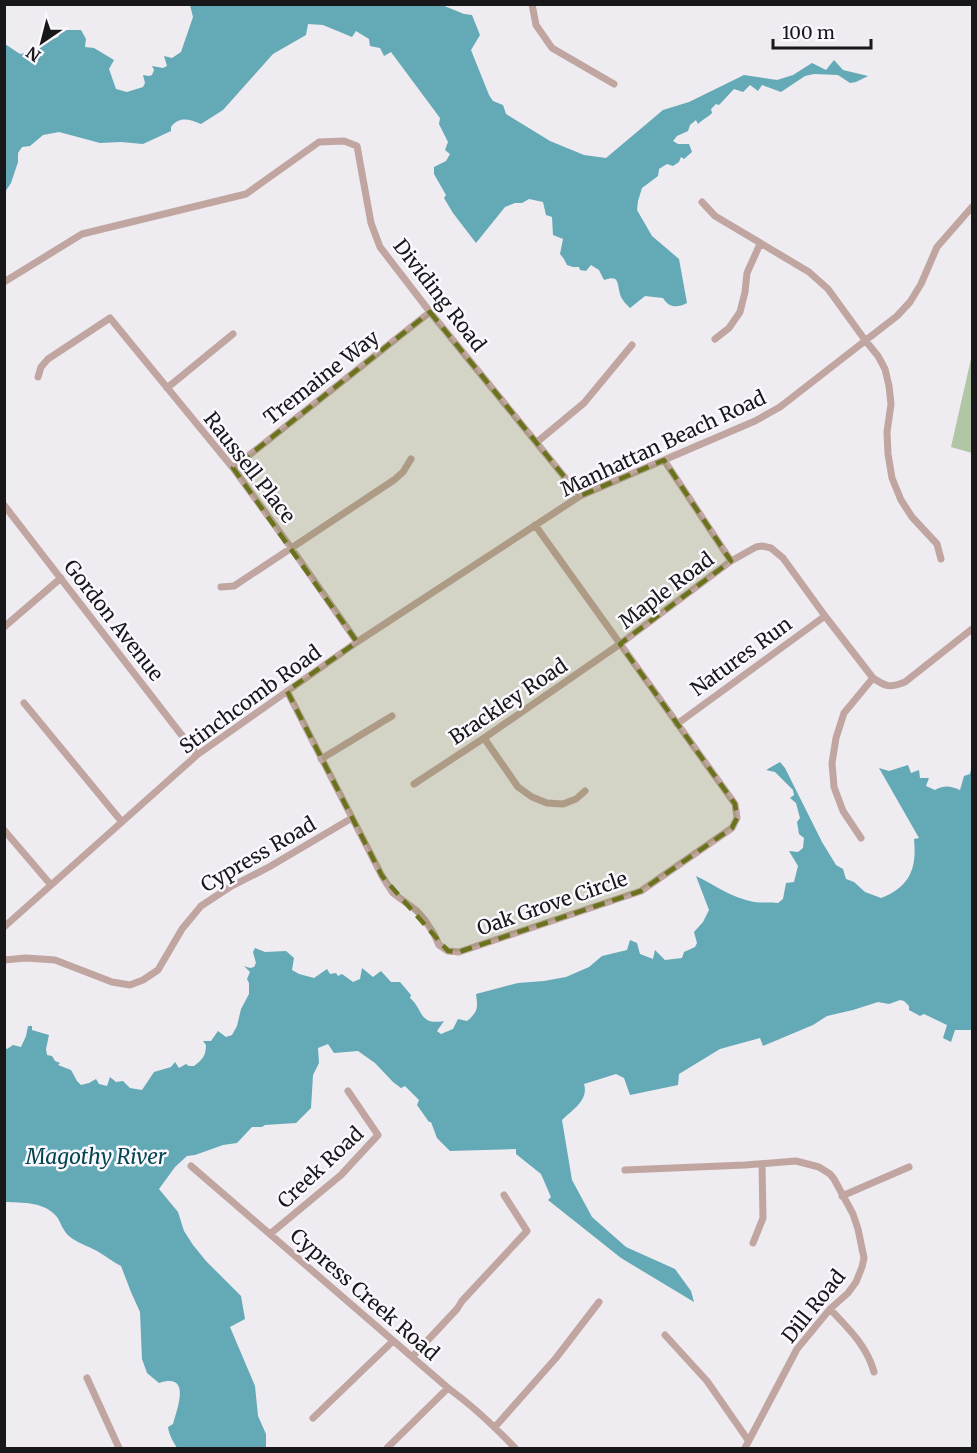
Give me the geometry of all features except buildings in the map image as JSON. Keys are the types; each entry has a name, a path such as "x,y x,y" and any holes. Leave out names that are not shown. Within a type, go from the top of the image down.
{"street":[{"path":"532,4 536,25 552,48 615,84"},
{"name":"Dividing Road","path":"4,282 82,234 246,194 319,142 344,141 357,146 370,223 380,247 580,496"},
{"path":"702,202 715,216 809,272 828,289 878,356 885,369 889,386 891,404 887,432 892,478 901,501 912,517 937,544 941,559"},
{"name":"Manhattan Beach Road","path":"535,525 580,496 755,421 780,407 897,316 910,302 923,281 937,247 972,207"},
{"path":"715,339 729,328 740,312 747,273 760,244"},
{"name":"Tremaine Way","path":"233,468 430,312"},
{"name":"Raussell Place","path":"38,377 41,367 48,359 110,318 233,468 357,642"},
{"path":"167,388 233,334"},
{"path":"537,442 584,403 632,345"},
{"path":"221,587 234,586 292,549 394,480 403,472 411,459"},
{"path":"664,460 731,561"},
{"name":"Gordon Avenue","path":"4,505 197,755"},
{"name":"Stinchcomb Road","path":"4,927 197,755 357,642 535,525"},
{"name":"Oak Grove Circle","path":"287,691 382,876 393,893 417,911 439,945 448,951 459,952 641,891 732,828 738,818 735,804 535,525"},
{"name":"Maple Road","path":"620,644 731,561 762,546 771,548 783,558 873,678"},
{"path":"4,627 61,578"},
{"name":"Natures Run","path":"677,724 825,616"},
{"path":"861,838 843,811 834,787 832,763 836,738 844,713 873,678 884,686 894,686 904,682 972,629"},
{"name":"Brackley Road","path":"414,784 620,644"},
{"path":"24,703 122,822"},
{"path":"321,759 392,716"},
{"path":"484,738 518,787 532,797 547,803 563,804 585,791"},
{"name":"Cypress Road","path":"4,960 26,958 55,960 112,982 130,985 143,980 158,970 182,929 201,906 230,887 352,818"},
{"path":"4,830 51,885"},
{"name":"Creek Road","path":"270,1234 341,1175 378,1135 348,1091"},
{"name":"Dill Road","path":"625,1170 796,1161 819,1167 830,1174 853,1214 864,1262 856,1282 797,1349 745,1449"},
{"path":"753,1243 763,1218 762,1164"},
{"name":"Cypress Creek Road","path":"191,1166 448,1388 468,1402 515,1449"},
{"path":"842,1196 909,1167"},
{"path":"412,1357 527,1232 504,1195"},
{"path":"495,1427 556,1358 599,1302"},
{"path":"830,1309 866,1351 874,1372"},
{"path":"666,1335 707,1381 748,1440"},
{"path":"313,1418 393,1341"},
{"path":"87,1378 119,1449"},
{"path":"387,1449 448,1388"}],"highlighted area":[{"path":"430,312 580,496 664,460 731,561 620,644 735,804 737,818 732,828 641,891 459,952 448,951 382,876 287,691 357,642 233,468"}],"green space":[{"path":"972,359 972,453 951,447"}],"water":[{"path":"190,5 442,5 472,15 480,35 471,50 493,101 503,105 506,114 550,141 584,155 606,158 663,110 689,102 744,75 777,80 793,75 812,63 826,70 834,60 843,70 868,76 850,83 838,75 814,74 805,76 781,92 762,85 758,91 750,85 743,92 734,89 719,105 716,104 711,109 710,115 698,124 696,120 690,125 688,131 677,136 673,141 678,144 689,144 692,152 684,159 681,157 679,162 673,166 667,164 659,169 658,176 642,188 637,210 652,236 679,259 687,303 680,306 668,304 663,298 645,296 630,308 621,298 615,279 604,280 599,270 591,265 586,271 567,265 560,254 563,239 553,235 552,217 546,215 543,202 529,199 505,207 476,243 453,213 434,174 434,167 446,161 450,154 445,150 448,142 439,124 440,118 391,52 384,56 380,48 370,46 369,39 356,31 352,37 323,25 308,24 306,35 273,54 223,110 201,124 188,120 177,121 171,127 171,131 143,144 100,143 59,132 43,135 30,146 22,147 18,153 18,162 11,183 5,192 5,44 20,54 31,52 42,43 58,37 62,30 81,30 86,39 85,47 94,48 114,60 109,69 116,89 127,92 143,87 145,83 143,75 152,75 154,70 152,66 163,68 167,66 164,56 172,58 181,52 193,17"},
{"name":"Magothy River","path":"780,762 822,842 836,865 843,869 846,879 854,882 865,892 881,898 899,888 910,875 914,859 914,839 919,838 879,768 889,771 908,765 911,773 919,770 920,778 929,778 926,786 935,790 948,787 960,790 964,776 970,774 972,764 972,1030 955,1030 951,1042 943,1038 947,1025 909,1010 909,1006 904,1001 889,1004 878,1002 827,1016 813,1025 763,1046 760,1038 720,1049 679,1074 678,1085 630,1095 624,1078 616,1074 584,1084 582,1100 562,1120 572,1180 592,1217 626,1247 675,1269 691,1291 694,1302 621,1258 548,1200 551,1197 541,1174 516,1154 516,1149 450,1151 437,1138 431,1122 417,1105 419,1100 405,1086 401,1088 375,1063 358,1051 334,1053 328,1044 318,1048 319,1063 313,1075 311,1108 296,1123 252,1127 237,1143 187,1156 175,1167 159,1189 178,1212 184,1231 193,1245 241,1296 245,1319 230,1327 255,1386 258,1416 266,1434 266,1448 177,1448 168,1427 173,1424 177,1410 179,1387 176,1383 169,1381 159,1383 147,1373 142,1359 140,1312 121,1266 72,1238 65,1232 57,1217 46,1208 39,1205 5,1202 5,1048 13,1045 21,1047 28,1026 32,1026 32,1030 49,1035 47,1055 60,1063 58,1065 71,1070 81,1085 96,1079 99,1084 107,1086 110,1077 116,1082 123,1081 130,1088 142,1090 154,1072 171,1067 175,1062 179,1068 186,1064 194,1066 197,1064 205,1052 206,1045 203,1041 211,1041 218,1031 226,1037 232,1035 249,994 247,979 250,972 244,966 254,967 255,948 265,952 286,951 294,958 292,970 314,978 327,969 330,974 336,973 338,976 342,974 353,982 360,979 362,968 373,977 381,971 391,982 400,982 411,995 410,998 425,1019 436,1022 444,1021 437,1031 441,1034 453,1029 458,1019 467,1021 473,1015 477,1006 476,994 518,983 566,977 589,967 602,956 627,950 630,940 637,943 640,954 653,959 655,950 665,960 682,958 684,952 695,947 697,943 694,932 703,922 709,910 696,876 731,894 757,902 778,903 783,899 786,883 794,882 798,866 789,851 798,852 803,848 804,838 799,834 797,822 800,818 796,803 790,798 794,795 793,790 775,772 766,770"}]}
